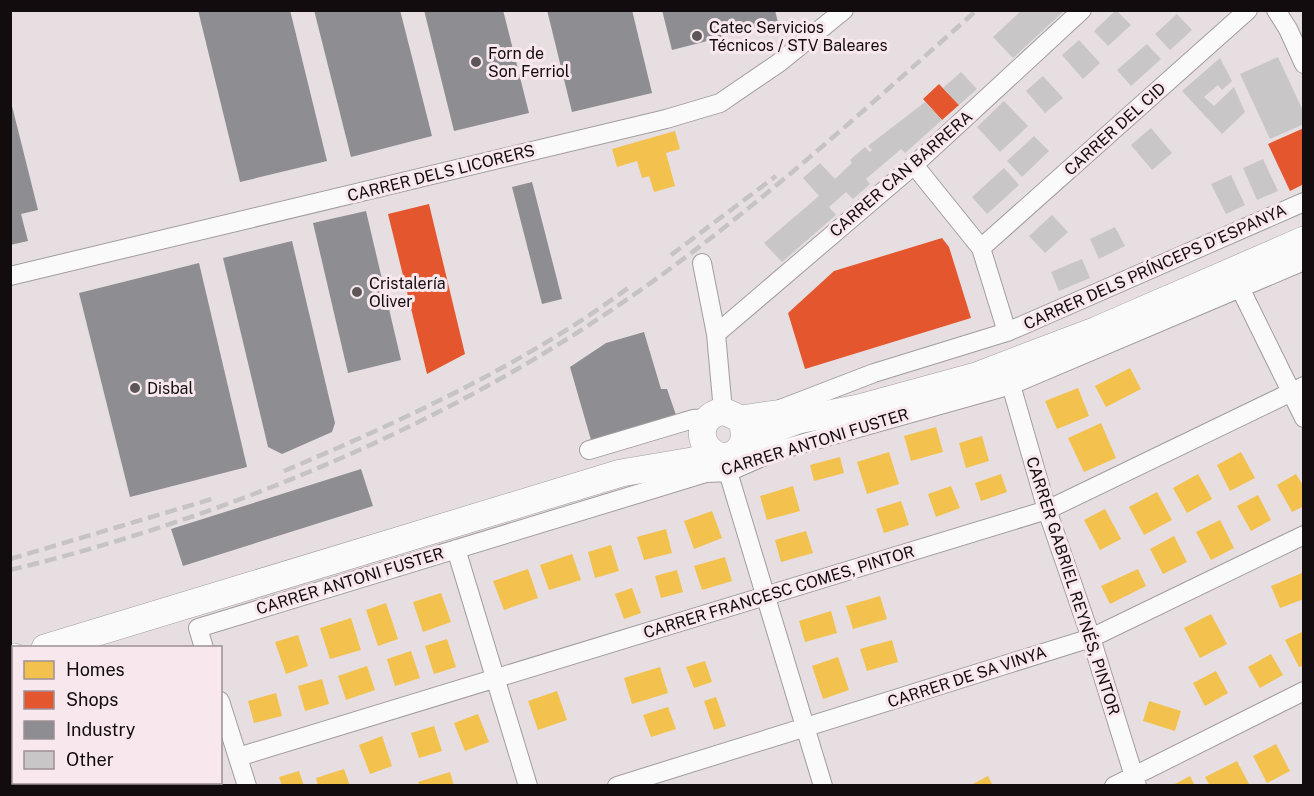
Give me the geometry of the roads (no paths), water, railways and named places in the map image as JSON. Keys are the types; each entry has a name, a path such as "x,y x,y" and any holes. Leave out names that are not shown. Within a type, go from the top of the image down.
{"main road":[{"path":"621,473 729,422 795,411 859,408 976,376 1064,343 1304,240"},
{"path":"52,646 621,473 692,461 721,463 740,449 729,422"}],"street":[{"name":"CARRER DELS LICORERS","path":"10,276 666,119 720,103 780,62 844,10"},
{"name":"CARRER CAN BARRERA","path":"716,334 914,165 1082,10"},
{"name":"CARRER DEL CID","path":"981,248 1248,10"},
{"path":"1276,10 1288,29 1304,64"},
{"path":"914,165 981,248 1007,332"},
{"name":"CARRER DELS PRÍNCEPS D'ESPANYA","path":"589,450 693,418 729,422 874,373 1007,332 1304,202"},
{"name":"CARRER ANTONI FUSTER","path":"203,646 198,628 706,472 721,463 776,451 1011,385 1241,290 1304,261"},
{"path":"702,263 716,334 729,422"},
{"path":"1241,290 1297,389 1304,418"},
{"name":"CARRER GABRIEL REYNÉS, PINTOR","path":"1011,385 1047,510 1091,638 1135,781"},
{"name":"CARRER FRANCESC COMES, PINTOR","path":"238,757 1047,510 1297,389"},
{"path":"721,463 823,786"},
{"name":"CARRER DE SA VINYA","path":"617,786 1091,638 1304,535"},
{"path":"456,549 528,786"},
{"path":"1114,786 1135,781 1304,691"},
{"path":"222,707 247,786"}],"railway":[{"path":"10,570 163,526 315,469 462,400 531,361 598,319 698,248 840,132 977,10"},
{"path":"671,255 776,176"},
{"path":"284,471 462,389 548,341 628,288"},
{"path":"10,559 212,499"}],"place":[{"name":"Catec Servicios Técnicos / STV Baleares","path":"697,36"},
{"name":"Forn de Son Ferriol","path":"476,62"},
{"name":"Cristalería Oliver","path":"357,292"},
{"name":"Disbal","path":"135,388"}]}
